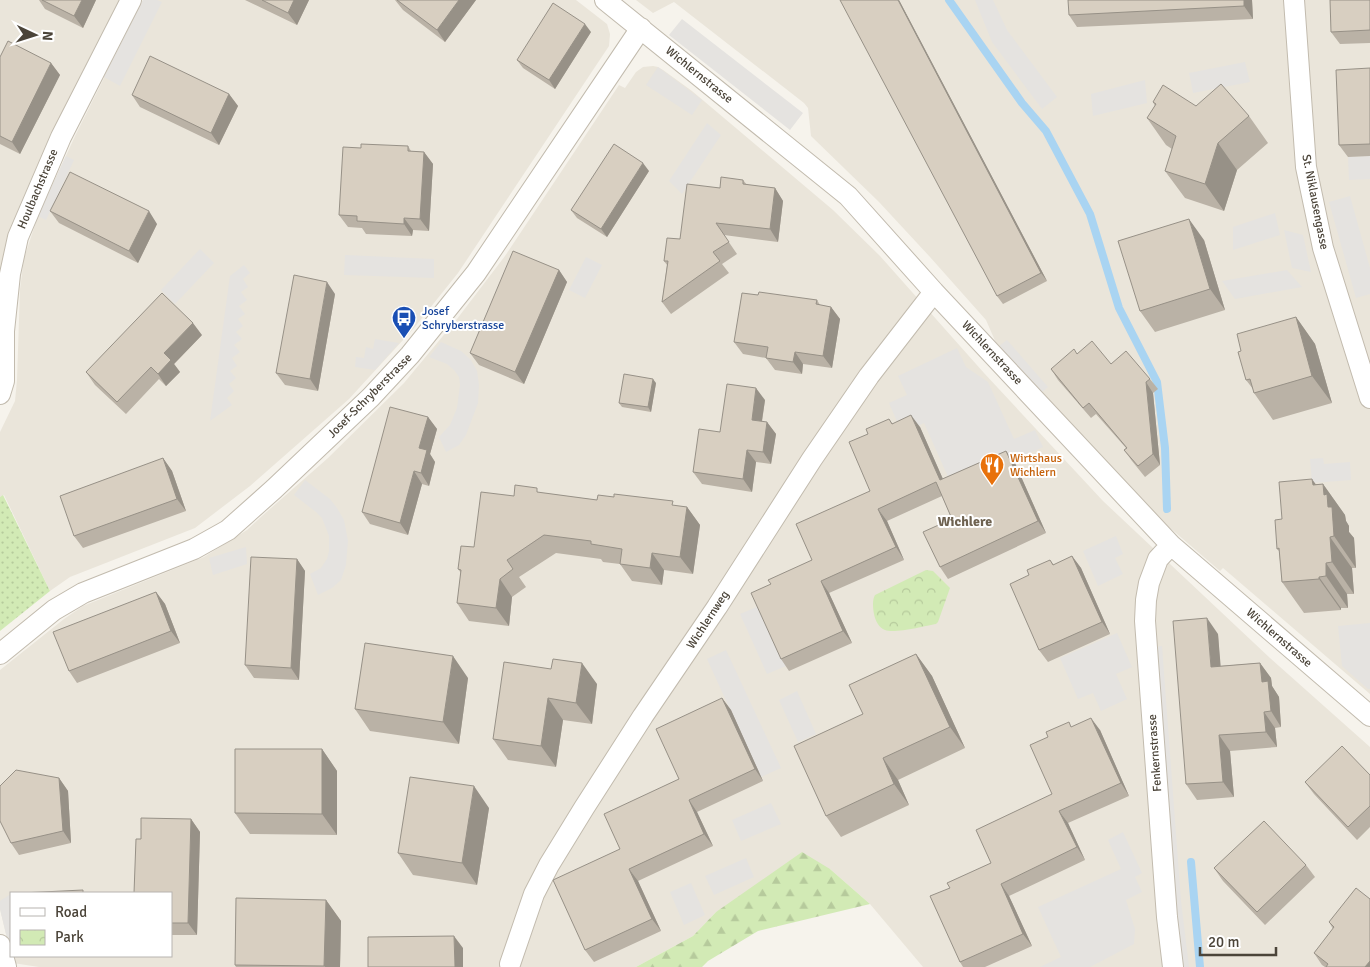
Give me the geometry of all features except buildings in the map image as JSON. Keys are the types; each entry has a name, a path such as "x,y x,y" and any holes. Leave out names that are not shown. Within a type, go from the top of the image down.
{"street":[{"name":"Houlbachstrasse","path":"0,394 4,381 4,331 10,274 18,237 61,137 132,0"},
{"name":"Wichlernstrasse","path":"605,0 848,196 934,292 1171,545 1370,716"},
{"name":"St. Niklausengasse","path":"1294,0 1306,167 1323,248 1370,398"},
{"name":"Josef-Schryberstrasse","path":"0,654 54,610 82,593 194,549 228,530 371,397 410,355 476,272 641,28"},
{"name":"Wichlernweg","path":"510,964 534,894 549,865 642,716 699,634 812,459 869,376 934,292"},
{"name":"Fenkernstrasse","path":"1171,545 1158,559 1149,583 1145,621 1172,967"},
{"path":"0,945 6,967"}],"shaded area":[{"path":"0,0 120,0 40,160 0,271"},
{"path":"143,0 576,0 607,24 610,34 609,46 458,273 414,328 349,399 250,486 195,528 70,577 50,591 4,495 0,497 0,432 15,401 20,289 24,258 38,216 76,134"},
{"path":"143,0 162,2 120,86 104,77"},
{"path":"636,0 1370,0 1370,694 1223,568 1220,571 1169,527 1065,421 996,343 986,320 930,257 879,202 811,136 808,108 804,103 674,2 653,13"},
{"path":"975,0 993,0 1007,30 1057,97 1042,109 992,42"},
{"path":"682,19 803,113 790,130 669,35"},
{"path":"1245,62 1250,82 1193,93 1189,73"},
{"path":"643,67 658,67 692,91 833,210 880,256 984,373 1103,501 1270,658 1370,747 1370,967 923,967 870,904 830,869 716,912 693,936 636,967 39,967 13,963 11,957 172,957 172,892 10,892 10,951 0,909 0,670 83,606 204,557 247,530 328,458 404,383 457,319 505,256 619,85 625,88 636,72"},
{"path":"658,67 702,100 692,115 646,85"},
{"path":"1145,80 1147,103 1093,116 1091,94"},
{"path":"707,123 721,135 682,194 669,181"},
{"path":"66,156 74,160 46,220 38,216"},
{"path":"1370,156 1370,179 1349,180 1348,157"},
{"path":"1350,196 1370,268 1370,294 1356,298 1329,202"},
{"path":"1275,213 1280,235 1233,250 1233,227"},
{"path":"1284,230 1303,235 1311,272 1292,268"},
{"path":"200,249 214,263 175,304 161,290"},
{"path":"345,255 434,259 434,278 344,275"},
{"path":"586,257 602,265 585,298 569,290"},
{"path":"244,265 250,273 243,279 248,287 241,292 247,300 239,306 245,314 238,319 243,326 236,332 242,339 234,345 240,352 232,358 237,366 230,371 236,378 229,384 234,391 227,398 232,405 210,421 230,276"},
{"path":"1287,270 1302,287 1235,299 1222,281"},
{"path":"375,339 399,343 375,370 355,367 356,357 364,358 366,347 373,349"},
{"path":"1007,340 1048,387 1041,393 999,346"},
{"path":"441,342 461,351 471,360 477,371 479,385 478,403 466,435 459,445 446,452 439,437 450,425 457,408 460,385 459,377 454,370 447,364 429,357"},
{"path":"957,348 966,367 988,382 1014,439 1035,430 1043,447 953,488 924,423 902,433 889,403 907,395 898,376"},
{"path":"1323,458 1324,464 1350,462 1351,480 1312,483 1310,459"},
{"path":"305,480 330,499 337,508 344,520 348,541 346,565 341,580 332,588 318,595 310,574 321,568 327,559 329,536 322,518 294,495"},
{"path":"1116,536 1123,554 1115,558 1123,574 1098,586 1083,551"},
{"path":"246,547 247,564 213,575 209,558"},
{"path":"759,606 786,666 767,674 740,614"},
{"path":"1370,623 1370,689 1368,689 1342,666 1338,626"},
{"path":"1117,633 1132,667 1116,674 1127,699 1101,711 1093,693 1078,699 1060,658"},
{"path":"1162,646 1181,901 1189,967 1180,967 1154,647"},
{"path":"726,650 781,768 761,777 707,659"},
{"path":"797,691 816,734 798,742 779,700"},
{"path":"771,803 781,824 741,841 732,820"},
{"path":"1123,832 1142,873 1135,877 1142,892 1126,900 1135,929 1134,944 1090,967 1040,967 1061,957 1038,907 1121,869 1108,840"},
{"path":"746,858 754,877 714,895 705,876"},
{"path":"691,883 705,915 684,925 670,892"},
{"path":"10,895 10,951 0,909 0,901"}],"green space":[{"path":"3,495 50,591 0,631 0,497"},
{"path":"926,570 933,571 950,588 938,622 936,624 902,630 889,631 881,628 875,616 873,599 875,595"},
{"path":"802,852 830,869 870,904 758,931 708,961 702,967 636,967 693,936 716,912"}],"waterway":[{"path":"949,0 1022,103 1046,131 1090,214 1119,308 1157,382 1165,448 1167,509"},
{"path":"1191,862 1200,967"}],"place":[{"name":"Josef Schryberstrasse","path":"404,339"},
{"name":"Wirtshaus Wichlern","path":"992,486"}],"district":[{"name":"Wichlere","path":"965,521"}]}
